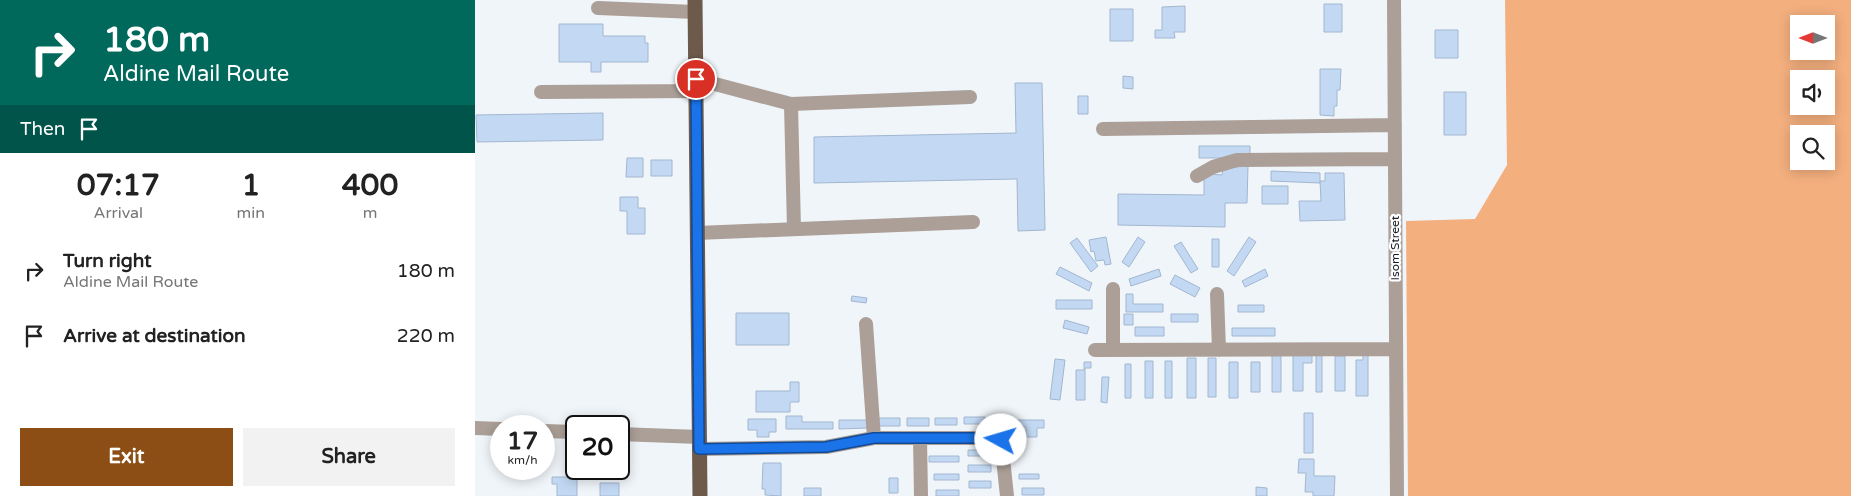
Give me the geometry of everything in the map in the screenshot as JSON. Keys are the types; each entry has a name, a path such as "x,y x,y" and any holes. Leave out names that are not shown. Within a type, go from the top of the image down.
{"main road":[{"path":"695,6 700,496"}],"street":[{"name":"Isom Street","path":"1394,0 1397,496"},
{"path":"598,8 695,6"},
{"path":"541,92 696,85 791,104 970,97"},
{"path":"791,104 795,229"},
{"path":"1103,129 1395,125"},
{"path":"1197,176 1213,167 1237,160 1395,159"},
{"path":"697,233 973,222"},
{"path":"1113,289 1113,350"},
{"path":"1217,294 1219,350"},
{"path":"866,324 874,438"},
{"path":"1095,350 1396,349"},
{"path":"475,428 490,429"},
{"path":"630,435 699,443 826,447 874,438 982,438 1001,440 1007,496"},
{"path":"920,438 921,496"}],"shaded area":[{"path":"1505,0 1851,0 1851,496 1408,496 1406,221 1475,219 1507,165"}],"building":[{"path":"1324,4 1342,4 1342,32 1324,32"},
{"path":"1185,6 1185,32 1174,32 1175,38 1155,38 1155,30 1162,30 1162,7"},
{"path":"1110,9 1133,9 1133,41 1110,41"},
{"path":"559,24 603,24 603,36 645,36 645,43 648,43 648,62 601,62 601,72 591,72 591,62 559,62"},
{"path":"1435,30 1458,30 1458,58 1435,58"},
{"path":"1320,69 1341,69 1340,90 1337,90 1337,106 1334,106 1334,116 1320,115"},
{"path":"1123,76 1133,77 1133,89 1123,88"},
{"path":"1015,83 1042,83 1045,230 1018,231 1017,179 814,183 814,137 1016,133"},
{"path":"1444,92 1466,92 1466,135 1444,135"},
{"path":"1078,96 1088,96 1088,114 1078,114"},
{"path":"603,113 603,140 477,142 476,115"},
{"path":"1199,146 1250,146 1250,158 1199,158"},
{"path":"627,158 643,158 643,177 626,177"},
{"path":"651,160 672,160 672,176 651,176"},
{"path":"1248,166 1247,203 1225,203 1225,227 1118,225 1118,194 1204,195 1204,179 1210,174 1222,175 1223,168"},
{"path":"1271,171 1320,173 1320,183 1271,181"},
{"path":"1325,173 1344,173 1345,220 1300,221 1299,201 1321,201 1320,181 1325,181"},
{"path":"1262,186 1288,186 1288,204 1262,204"},
{"path":"620,197 638,197 638,208 645,208 645,234 627,234 627,211 620,211"},
{"path":"1106,237 1111,264 1105,265 1104,260 1096,261 1094,251 1091,252 1089,240"},
{"path":"1138,237 1145,242 1129,267 1122,262"},
{"path":"1249,237 1256,242 1234,276 1227,271"},
{"path":"1077,238 1098,266 1091,272 1070,243"},
{"path":"1212,239 1219,239 1219,267 1212,267"},
{"path":"1181,242 1198,269 1191,273 1174,246"},
{"path":"1060,267 1092,283 1089,291 1056,274"},
{"path":"1159,269 1161,276 1131,286 1129,279"},
{"path":"1265,269 1268,276 1245,287 1242,281"},
{"path":"1175,275 1200,288 1195,297 1170,284"},
{"path":"1126,294 1133,294 1133,304 1163,304 1163,312 1126,312"},
{"path":"852,296 867,298 866,303 851,301"},
{"path":"1056,300 1092,300 1092,309 1056,309"},
{"path":"1238,305 1264,305 1264,312 1238,312"},
{"path":"736,313 789,313 789,345 736,345"},
{"path":"1124,314 1133,314 1133,325 1124,325"},
{"path":"1171,314 1198,314 1198,322 1171,322"},
{"path":"1065,320 1089,327 1087,334 1063,328"},
{"path":"1135,327 1164,327 1164,336 1135,336"},
{"path":"1232,328 1275,328 1275,336 1232,336"},
{"path":"1272,352 1281,352 1281,392 1272,392"},
{"path":"1293,354 1312,354 1312,363 1303,363 1303,391 1293,391"},
{"path":"1316,355 1322,355 1322,392 1316,392"},
{"path":"1363,355 1368,355 1368,396 1356,396 1356,360 1363,360"},
{"path":"1335,356 1345,356 1345,391 1335,391"},
{"path":"1187,358 1196,358 1196,398 1187,398"},
{"path":"1208,358 1216,358 1216,397 1208,397"},
{"path":"1055,359 1065,360 1060,400 1050,399"},
{"path":"1145,361 1153,361 1153,398 1145,398"},
{"path":"1165,361 1172,361 1172,398 1165,398"},
{"path":"1084,362 1091,362 1091,368 1085,368 1085,400 1076,400 1076,370 1084,370"},
{"path":"1229,362 1238,362 1238,398 1229,398"},
{"path":"1251,362 1260,362 1260,392 1251,392"},
{"path":"1125,364 1131,364 1131,398 1125,398"},
{"path":"1102,377 1109,377 1107,403 1101,402"},
{"path":"790,382 799,382 799,402 790,402 790,412 756,412 756,391 790,391"},
{"path":"1304,413 1313,413 1313,453 1304,453"},
{"path":"786,416 802,416 802,422 833,422 833,429 786,429"},
{"path":"964,417 985,417 985,424 964,424"},
{"path":"877,418 900,418 900,426 877,426"},
{"path":"907,418 929,418 929,426 907,426"},
{"path":"935,418 957,418 957,425 935,425"},
{"path":"748,419 776,419 776,432 769,432 769,437 757,437 757,430 748,430"},
{"path":"839,420 868,420 868,428 839,429"},
{"path":"1008,420 1044,420 1044,428 1037,428 1037,437 1026,437 1026,427 1008,427"},
{"path":"968,450 990,450 990,456 968,456"},
{"path":"929,456 959,456 959,462 929,462"},
{"path":"1299,459 1314,459 1314,476 1335,476 1334,496 1313,496 1313,492 1305,492 1306,473 1298,473"},
{"path":"763,463 781,463 781,496 765,495 765,489 762,489"},
{"path":"968,465 991,465 991,472 968,472"},
{"path":"934,474 959,474 959,480 934,480"},
{"path":"1019,474 1039,474 1039,479 1019,479"},
{"path":"555,477 565,477 565,480 577,480 577,496 557,496 557,484 552,484 552,480 555,480"},
{"path":"889,478 898,478 898,493 889,493"},
{"path":"969,481 991,481 991,488 969,488"},
{"path":"600,483 619,483 619,496 600,496"},
{"path":"1256,487 1267,488 1267,496 1256,496"},
{"path":"804,488 821,488 821,496 804,496"},
{"path":"1022,488 1044,488 1044,495 1022,495"},
{"path":"936,490 959,490 959,496 936,496"}],"route":[{"path":"696,79 699,449 826,447 874,438 982,438 1001,440"}]}
